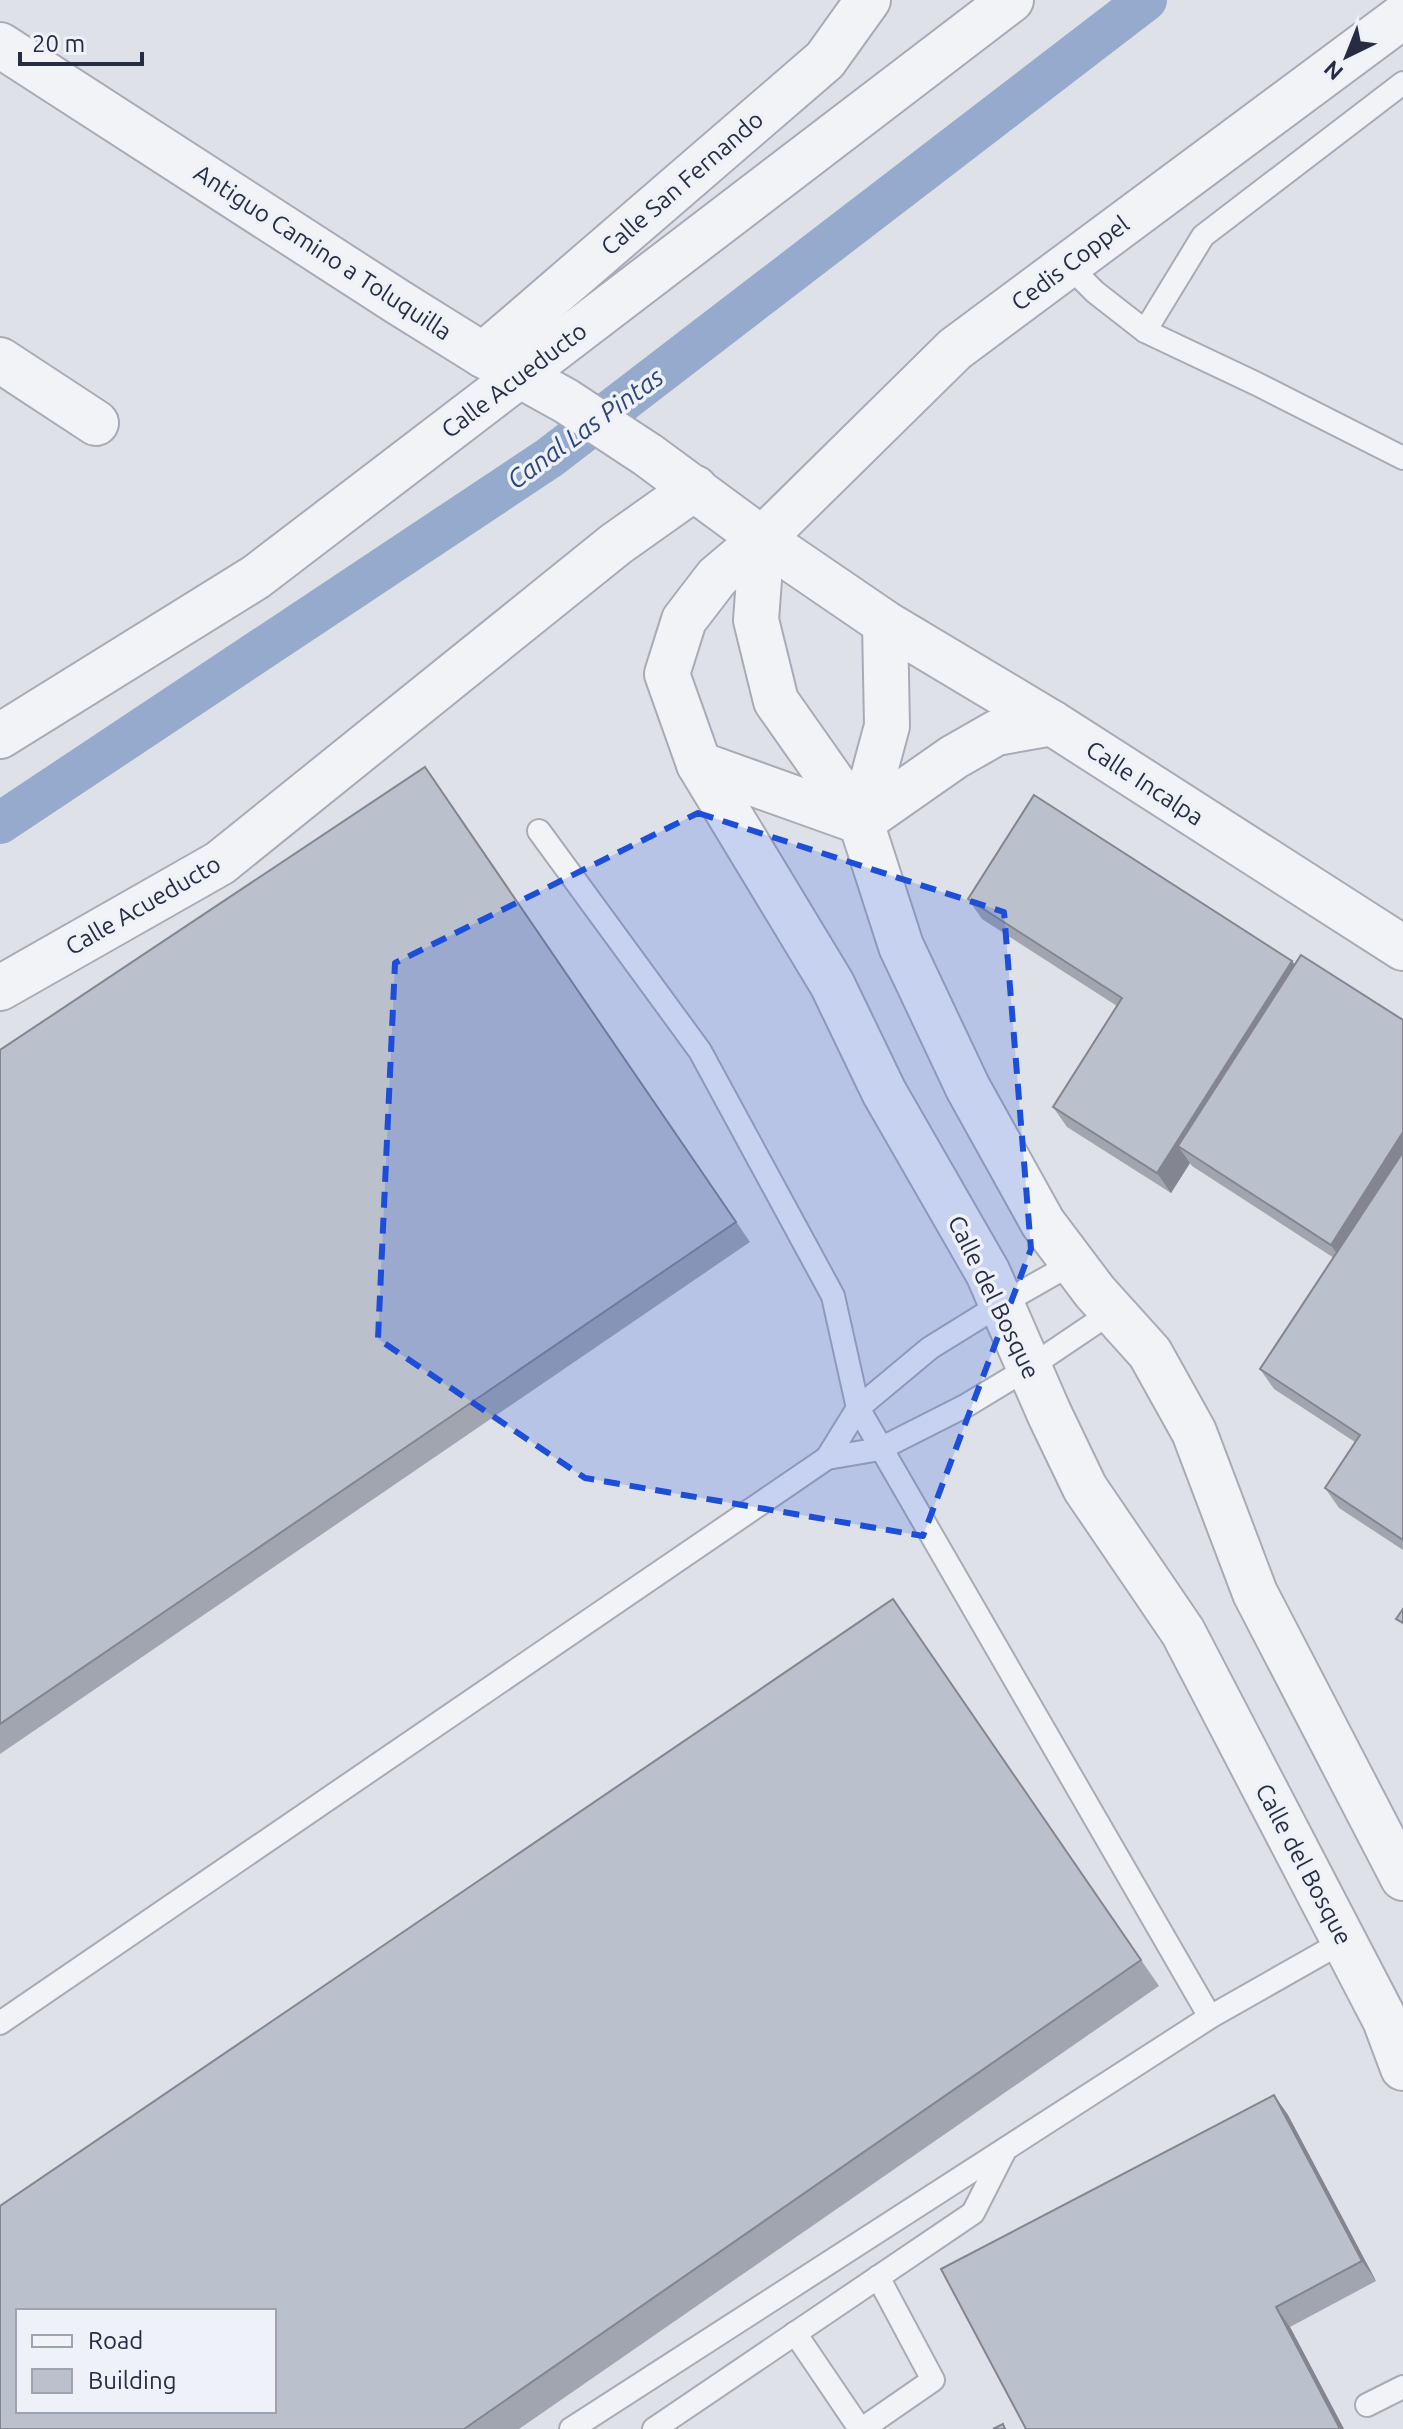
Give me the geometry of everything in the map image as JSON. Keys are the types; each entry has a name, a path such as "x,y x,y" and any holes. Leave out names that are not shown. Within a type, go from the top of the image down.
{"street":[{"name":"Calle San Fernando","path":"501,365 825,60 868,0"},
{"name":"Calle Acueducto","path":"0,736 256,577 501,365 1011,0"},
{"name":"Cedis Coppel","path":"762,539 955,349 1403,16"},
{"name":"Antiguo Camino a Toluquilla","path":"0,45 371,285 566,401 695,488"},
{"path":"5,376 96,423"},
{"name":"Calle Acueducto","path":"0,988 220,863 616,544 695,488"},
{"path":"695,488 762,539 756,620 776,701 861,822 901,946 968,1088 1043,1223 1150,1353 1194,1432 1255,1593 1403,1878"},
{"name":"Calle Incalpa","path":"762,539 885,623 1052,723 1403,948"},
{"name":"Calle del Bosque","path":"762,539 717,577 684,620 667,674 699,764 832,984 884,1092 988,1273 1085,1488 1183,1632 1385,2020 1403,2068"},
{"path":"861,822 887,726 885,623"},
{"path":"861,822 954,757 996,733 1052,723"},
{"path":"699,764 861,822"}],"lane":[{"path":"1145,331 1203,236 1403,83"},
{"path":"1068,265 1095,292 1145,331 1403,458"},
{"path":"539,831 700,1051 833,1296 858,1408 1210,2017"},
{"path":"0,2023 827,1458 858,1408 930,1348 1073,1263"},
{"path":"827,1458 880,1449 967,1405 1113,1311"},
{"path":"571,2429 1210,2017 1344,1941"},
{"path":"654,2429 973,2213 1005,2149"},
{"path":"795,2333 861,2429 933,2380 878,2277"},
{"path":"1367,2405 1403,2387"}],"highlighted area":[{"path":"698,813 1004,912 1031,1249 923,1536 585,1478 378,1339 395,963"}],"building":[{"path":"425,767 736,1222 0,1724 0,1050"},
{"path":"1034,795 1292,961 1157,1173 1053,1107 1122,998 968,899"},
{"path":"1301,955 1403,1020 1403,1132 1331,1245 1178,1146"},
{"path":"1403,1152 1403,1540 1325,1488 1360,1435 1260,1369"},
{"path":"893,1599 1141,1960 464,2429 0,2429 0,2206"},
{"path":"1403,1609 1403,1623 1396,1619"},
{"path":"1274,2095 1362,2261 1276,2307 1340,2429 1026,2429 941,2269"}],"waterway":[{"name":"Canal Las Pintas","path":"0,823 549,458 1146,0"}]}
